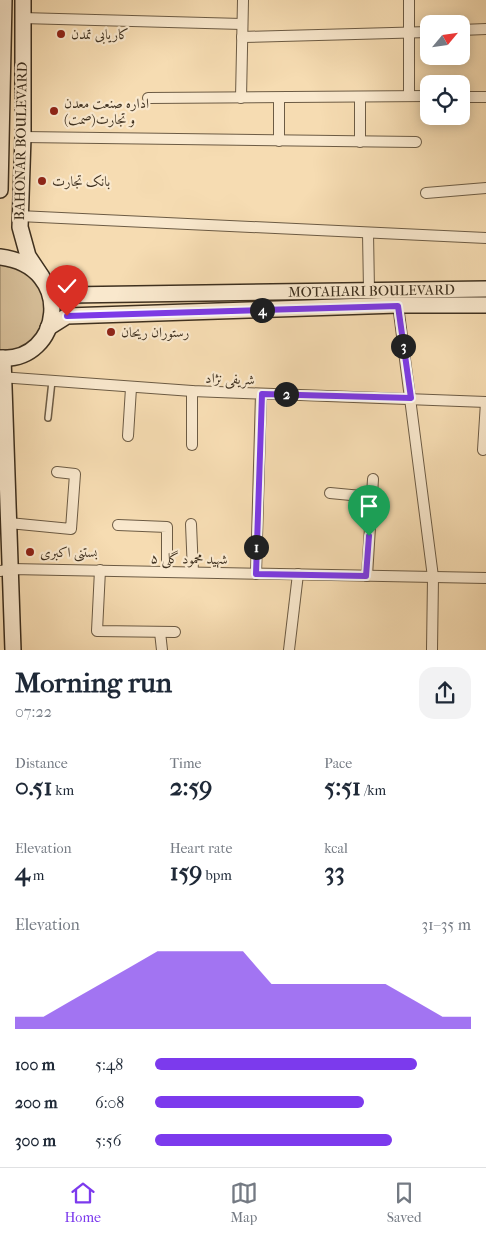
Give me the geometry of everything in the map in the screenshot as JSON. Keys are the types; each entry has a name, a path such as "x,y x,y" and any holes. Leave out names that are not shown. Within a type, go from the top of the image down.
{"main road":[{"name":"BAHONAR BOULEVARD","path":"0,190 1,70 4,0"},
{"name":"BAHONAR BOULEVARD","path":"22,0 23,137 19,216 22,241 28,256 50,291"},
{"path":"0,257 16,259 30,266 42,277"},
{"name":"MOTAHARI BOULEVARD","path":"50,291 68,295 486,289"},
{"path":"13,650 6,570 10,523 1,377 2,358 20,355 35,346 48,328 52,316 50,291"},
{"name":"MOTAHARI BOULEVARD","path":"48,328 67,316 486,305"}],"street":[{"path":"241,98 243,0"},
{"path":"409,0 409,96"},
{"path":"22,18 242,24"},
{"path":"470,30 486,30"},
{"path":"242,37 420,32"},
{"path":"148,98 420,96"},
{"path":"470,96 486,97"},
{"path":"360,97 360,142"},
{"path":"278,141 279,98"},
{"path":"23,137 416,142"},
{"path":"426,193 486,188"},
{"path":"19,216 486,238"},
{"path":"368,233 370,290"},
{"path":"398,306 433,577 432,650"},
{"name":"شریفی نژاد","path":"1,377 131,388 486,402"},
{"path":"128,436 131,388"},
{"path":"192,391 192,445"},
{"path":"256,574 262,394"},
{"path":"483,450 486,402"},
{"path":"10,523 71,529 75,474 56,472"},
{"path":"366,576 373,479"},
{"path":"330,493 372,497"},
{"path":"191,524 193,572"},
{"path":"118,525 167,526 167,572"},
{"name":"شهید محمود گلی ۵","path":"6,570 100,570 486,578"},
{"path":"100,570 97,631 175,632"},
{"path":"289,650 298,574"},
{"path":"160,632 162,650"}],"lane":[{"path":"48,418 52,381"}],"shaded area":[{"path":"0,263 28,271 45,295 44,326 35,339 23,348 0,353"}],"place":[{"name":"کاریابی تمدن","path":"61,34"},
{"name":"اداره صنعت معدن و تجارت(صمت)","path":"54,111"},
{"name":"بانک تجارت","path":"42,181"},
{"name":"رستوران ریحان","path":"111,332"},
{"name":"بستنی اکبری","path":"30,552"}],"route":[{"path":"67,316 398,306 411,398 262,394 256,574 366,576 369,536"}]}
